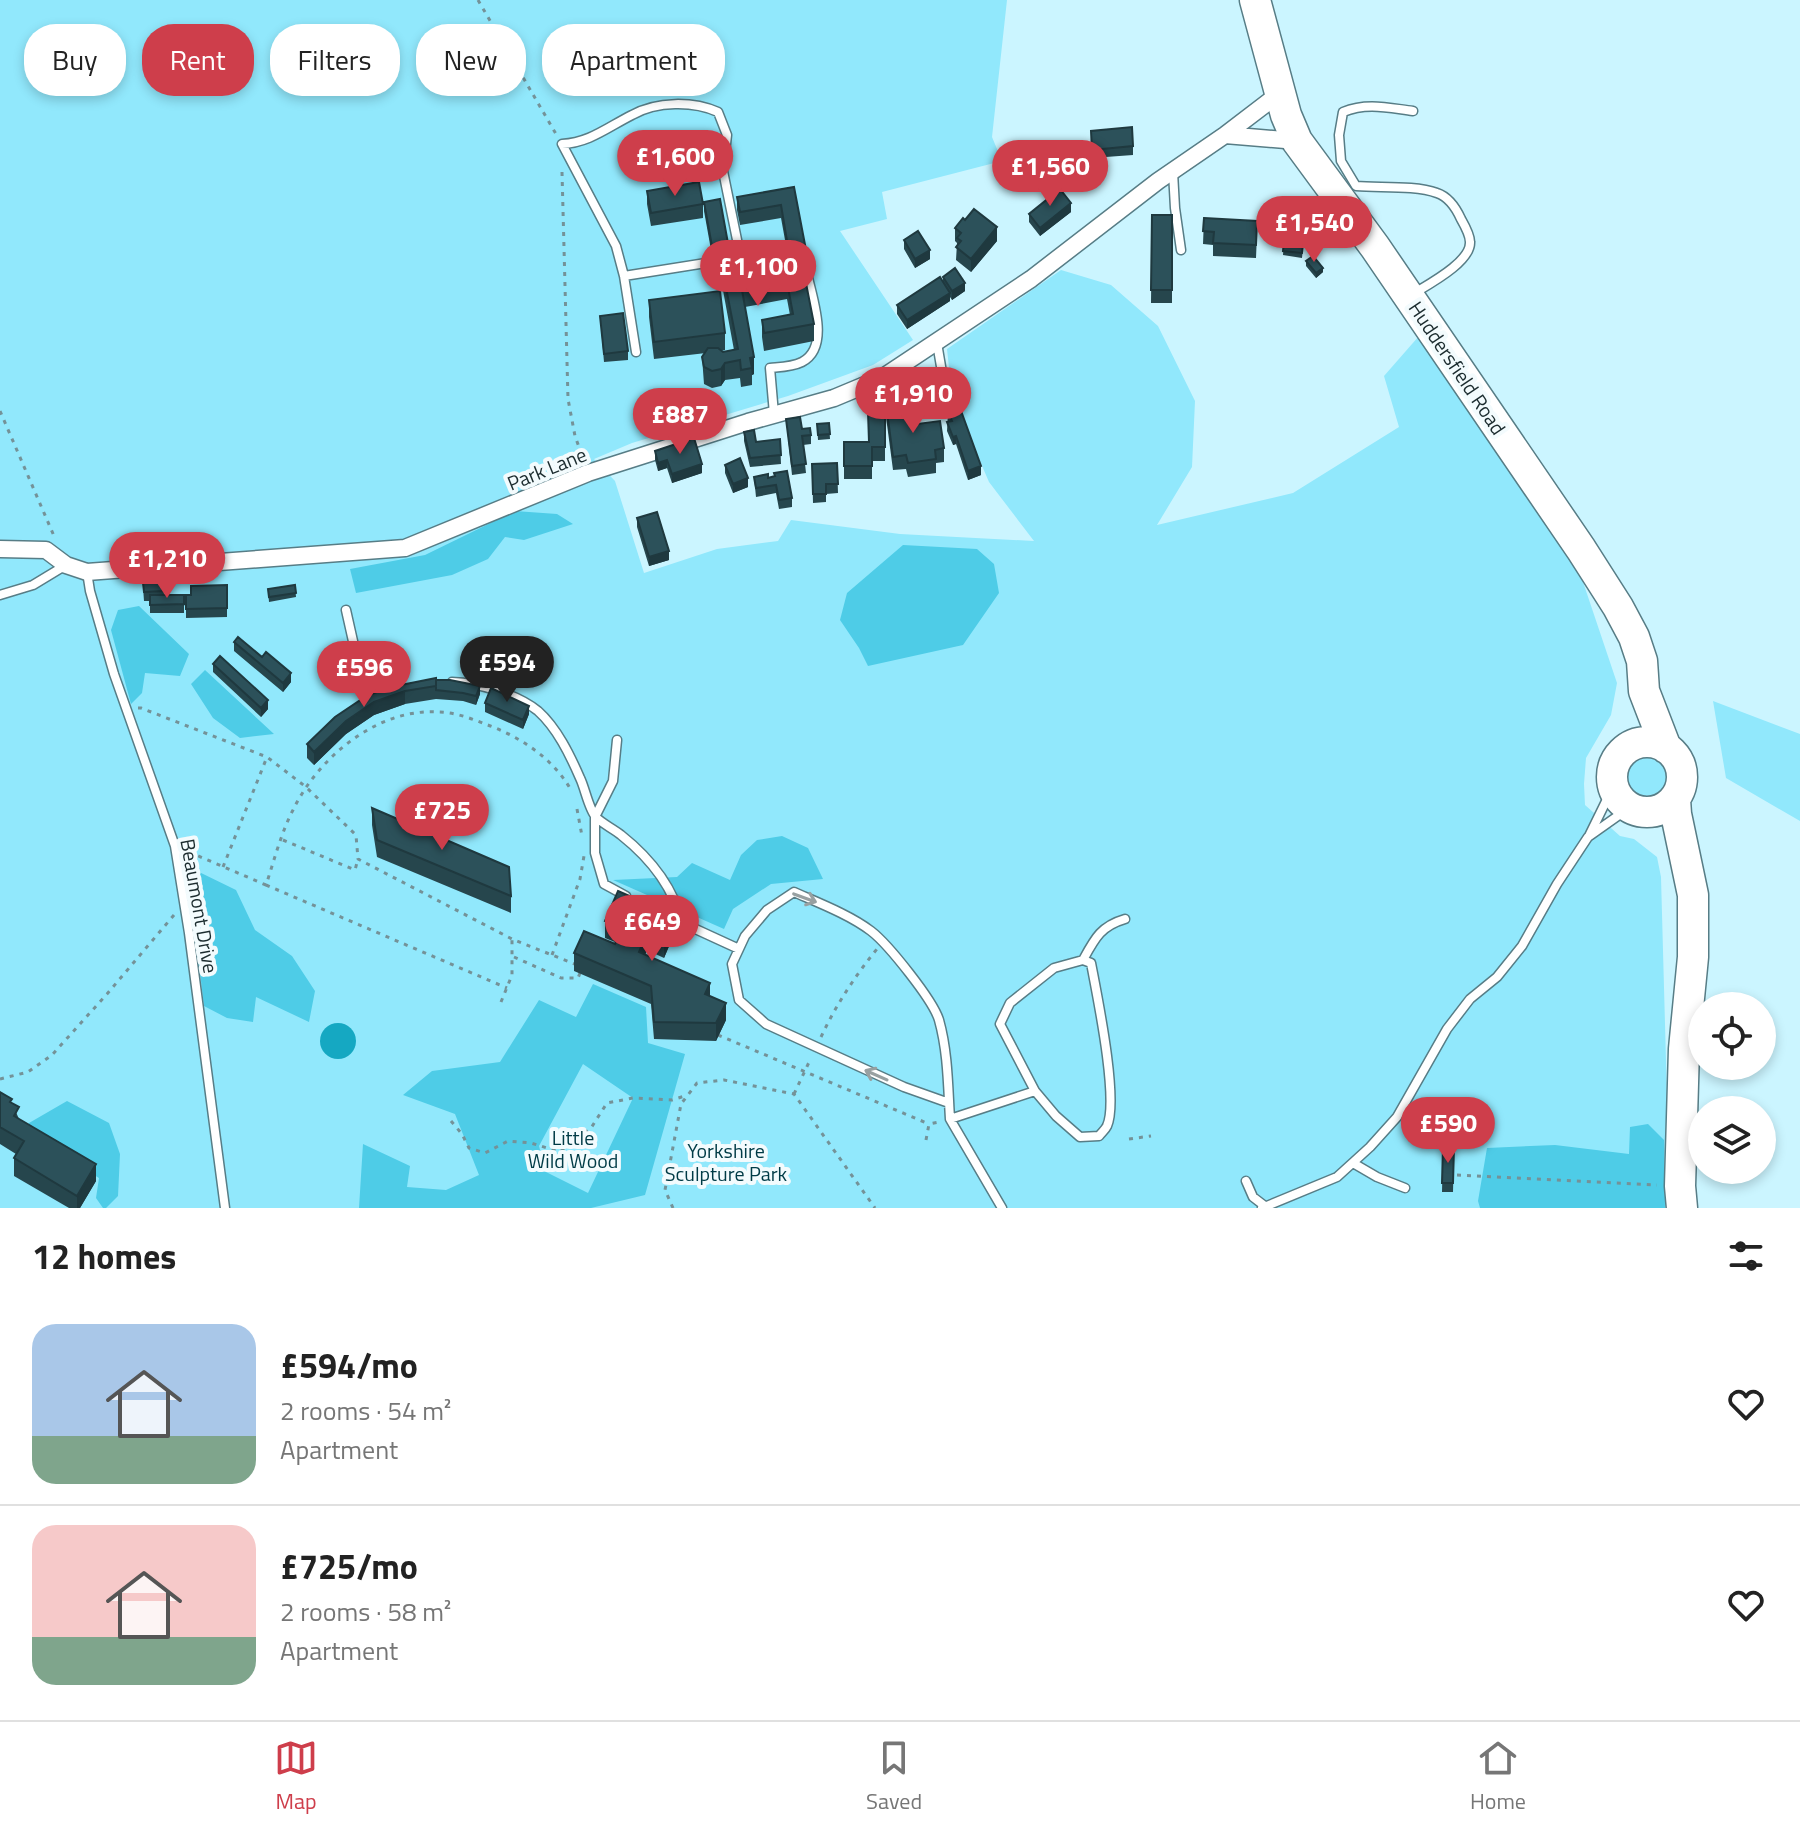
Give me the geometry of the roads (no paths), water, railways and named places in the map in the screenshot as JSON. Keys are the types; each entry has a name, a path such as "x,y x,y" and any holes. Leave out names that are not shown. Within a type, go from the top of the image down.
{"highway":[{"name":"Huddersfield Road","path":"1255,0 1286,115 1297,141 1409,297 1618,607 1634,637 1642,661 1644,691 1666,748 1680,766 1682,777 1675,799 1676,814 1693,895 1693,957 1684,1049 1681,1197"},
{"name":"Huddersfield Road","path":"1644,691 1625,751 1613,769 1626,801 1662,828 1683,853"},
{"path":"1625,751 1645,742 1666,748"},
{"path":"1626,801 1647,812 1658,811 1675,799"}],"street":[{"name":"Park Lane","path":"0,549 46,550 66,565 87,572 405,548 588,473 834,398 882,378 1031,279 1280,93"},
{"path":"1225,135 1297,141"}],"lane":[{"path":"636,352 616,246 562,144 578,143 649,107 675,104 704,106 718,112 727,135 723,171 740,258 746,281 761,279"},
{"path":"1409,297 1454,267 1469,253 1471,239 1449,200 1436,193 1356,186 1341,161 1339,135 1343,112 1355,107 1367,105 1413,111"},
{"path":"1173,171 1181,250"},
{"path":"624,276 740,258"},
{"path":"774,415 770,368 802,362 814,352 819,335 807,273 776,277"},
{"path":"937,342 952,409"},
{"path":"0,595 33,585 66,565"},
{"name":"Beaumont Drive","path":"87,572 126,711 175,846 225,1208"},
{"path":"346,610 367,699"},
{"path":"436,681 467,682 491,688 537,711 558,734 580,776 595,817 595,853 604,884 640,903"},
{"path":"595,817 613,781 617,740"},
{"path":"1246,1181 1253,1197 1264,1207 1337,1177 1353,1163 1397,1117 1447,1029 1470,999 1497,977 1522,946 1588,837 1626,801"},
{"path":"1588,837 1626,801"},
{"path":"595,817 624,837 655,867 675,903 678,921 739,949"},
{"path":"949,1103 904,1087 766,1024 739,1000 732,964 745,936 767,910 794,892 829,907 872,932 913,977 938,1018 945,1056 949,1103 950,1119 1002,1208"},
{"path":"1083,960 1094,938 1110,923 1125,919"},
{"path":"1083,960 1091,963 1111,1095 1107,1125 1099,1136 1080,1137 1056,1116 1035,1091 1000,1024 1010,1003 1054,968 1083,960"},
{"path":"950,1119 1035,1091"},
{"path":"1353,1163 1405,1188"}],"park label":[{"name":"Little Wild Wood","path":"573,1150"},
{"name":"Yorkshire Sculpture Park","path":"726,1162"}]}
